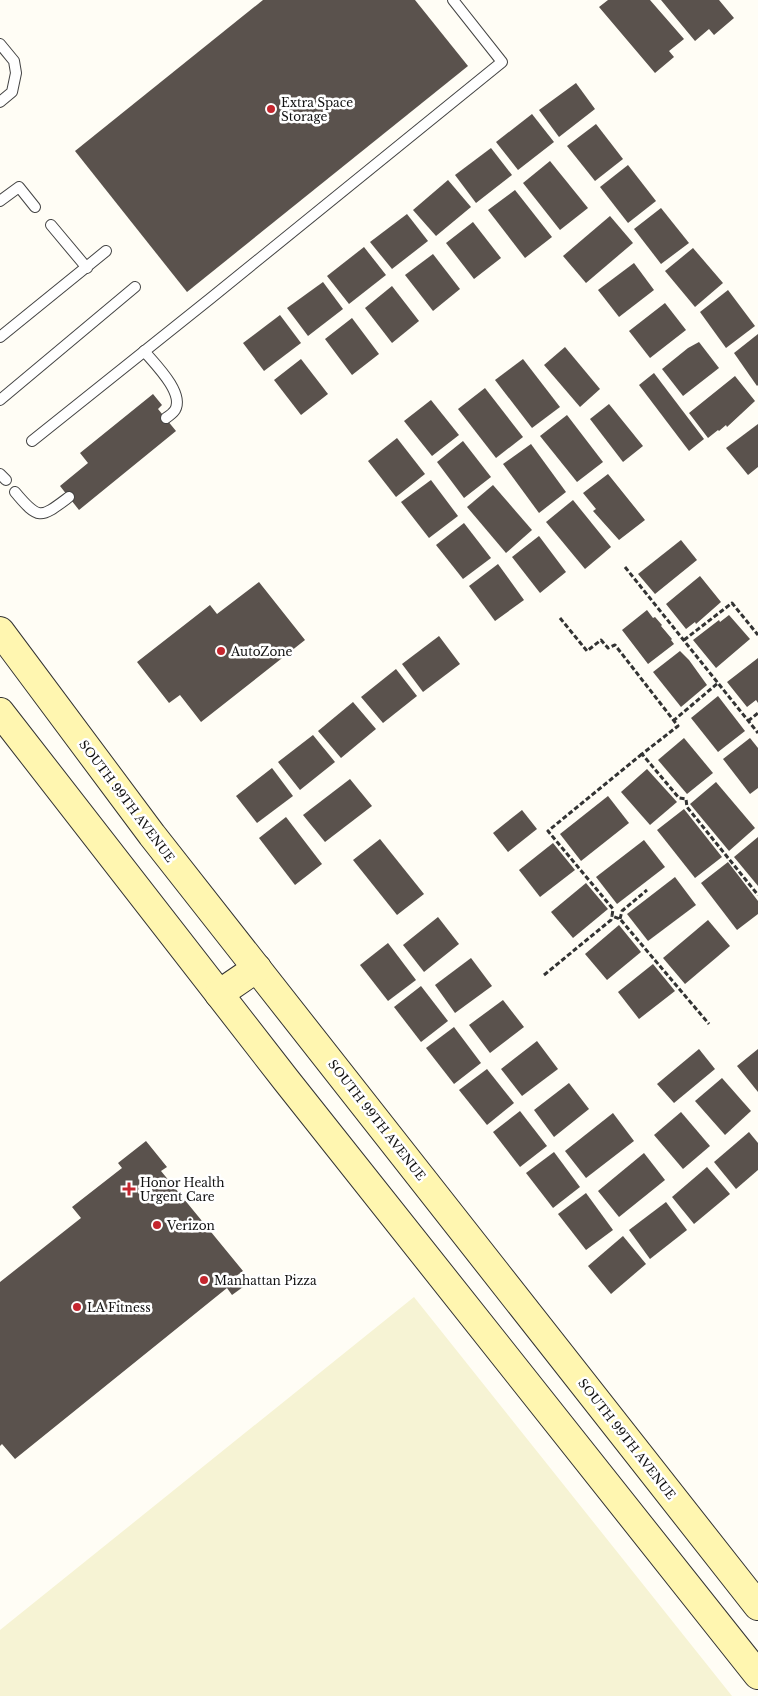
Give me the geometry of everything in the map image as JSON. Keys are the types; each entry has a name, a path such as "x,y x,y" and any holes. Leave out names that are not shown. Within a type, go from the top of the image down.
{"main road":[{"name":"SOUTH 99TH AVENUE","path":"0,631 152,835 758,1606"},
{"path":"0,712 219,994 758,1675"},
{"path":"219,994 257,968"}],"lane":[{"path":"32,441 502,62 453,0"},
{"path":"0,44 14,61 16,73 12,92 0,102"},
{"path":"0,201 18,186 36,207"},
{"path":"51,225 87,268"},
{"path":"0,337 106,251"},
{"path":"0,400 135,286"},
{"path":"144,351 170,383 177,398 175,409 166,418"},
{"path":"15,492 35,513 40,515 48,513 69,497"}],"path":[{"path":"625,567 758,734"},
{"path":"684,640 732,603 758,635"},
{"path":"544,975 611,920 612,916 612,909 548,831 678,726 615,644 608,648 601,640 587,651 560,618"},
{"path":"673,720 718,683"},
{"path":"748,721 758,713"},
{"path":"642,754 679,798 686,799 687,807 758,895"},
{"path":"620,919 622,911 648,890"},
{"path":"612,916 620,919 709,1024"}],"shaded area":[{"path":"414,1297 732,1696 0,1696 0,1630"}],"building":[{"name":"Extra Space Storage","path":"263,0 415,0 468,66 187,292 75,151"},
{"path":"608,0 650,0 684,39 669,51 674,57 655,73 599,7"},
{"path":"661,0 719,0 734,18 714,35 709,29 695,41"},
{"path":"576,83 595,109 559,137 539,110"},
{"path":"532,114 554,142 518,170 496,142"},
{"path":"596,124 623,159 595,181 567,146"},
{"path":"491,148 512,175 476,203 455,175"},
{"path":"550,161 588,208 560,230 523,183"},
{"path":"628,165 656,201 628,223 600,187"},
{"path":"448,180 471,207 436,236 413,210"},
{"path":"515,190 552,237 525,258 488,210"},
{"path":"661,208 689,243 661,264 634,229"},
{"path":"407,214 428,241 392,269 370,242"},
{"path":"610,216 633,243 586,283 563,256"},
{"path":"473,222 501,258 474,279 446,243"},
{"path":"364,247 386,275 349,304 327,276"},
{"path":"693,248 723,283 695,307 665,271"},
{"path":"433,254 460,289 433,311 405,275"},
{"path":"634,263 654,290 619,317 598,290"},
{"path":"323,282 343,309 308,336 287,308"},
{"path":"392,286 419,321 392,343 365,308"},
{"path":"728,290 755,326 726,348 700,312"},
{"path":"665,303 686,330 650,358 629,331"},
{"path":"280,315 301,343 264,371 243,343"},
{"path":"352,318 379,354 352,375 325,339"},
{"path":"758,334 758,385 757,386 734,353"},
{"path":"699,342 719,368 683,396 662,369 688,348"},
{"path":"565,347 600,389 580,407 544,365"},
{"path":"301,359 328,394 301,415 274,380"},
{"path":"523,359 560,407 532,428 495,380"},
{"path":"654,373 704,439 689,451 639,385"},
{"path":"735,376 755,401 727,427 726,425 708,438 689,413"},
{"path":"485,388 523,437 496,458 458,409"},
{"path":"153,394 162,405 158,409 176,431 79,510 60,486 88,463 80,453"},
{"path":"431,400 459,435 432,456 404,421"},
{"path":"609,404 643,446 623,462 590,419"},
{"path":"567,415 603,462 577,482 540,436"},
{"path":"758,424 758,467 748,475 726,448"},
{"path":"397,438 425,474 396,497 368,461"},
{"path":"463,441 491,477 464,498 437,462"},
{"path":"531,444 566,492 539,513 503,464"},
{"path":"608,474 645,520 619,540 593,511 596,509 583,493"},
{"path":"431,480 458,516 429,538 401,502"},
{"path":"493,485 532,530 506,553 467,507"},
{"path":"573,500 611,547 585,569 546,522"},
{"path":"464,523 491,558 463,579 436,545"},
{"path":"539,536 566,572 540,593 512,557"},
{"path":"681,540 697,560 655,594 638,574"},
{"path":"498,564 524,600 495,621 469,586"},
{"path":"700,576 721,602 696,624 695,622 686,629 666,604"},
{"name":"AutoZone","path":"259,582 305,640 201,722 180,695 169,703 137,662 210,605 217,614"},
{"path":"647,610 662,625 674,644 648,664 622,630"},
{"path":"729,615 750,639 716,668 693,640 719,620 720,622"},
{"path":"439,636 460,664 423,692 402,664"},
{"path":"680,651 707,685 681,707 653,672"},
{"path":"758,658 758,703 756,700 747,707 727,682"},
{"path":"396,669 417,696 383,723 361,697"},
{"path":"718,696 745,731 718,752 691,718"},
{"path":"353,702 376,729 341,758 318,731"},
{"path":"313,735 335,762 300,790 278,762"},
{"path":"684,738 713,773 687,794 658,760"},
{"path":"750,738 758,748 758,788 750,794 723,759"},
{"path":"272,768 293,796 257,823 236,796"},
{"path":"647,769 677,802 650,825 621,792"},
{"path":"350,779 372,806 325,842 303,815"},
{"path":"716,782 755,828 729,851 690,804"},
{"path":"608,796 629,823 581,861 560,834"},
{"path":"684,809 722,857 695,878 657,830"},
{"path":"522,810 537,829 508,852 493,833"},
{"path":"286,817 322,864 295,885 259,838"},
{"path":"758,837 758,886 734,857"},
{"path":"380,839 424,894 397,915 353,860"},
{"path":"644,840 665,867 617,904 596,877"},
{"path":"553,843 575,870 540,897 519,870"},
{"path":"728,862 758,901 758,914 737,930 701,883"},
{"path":"675,877 696,905 648,941 627,914"},
{"path":"586,883 608,909 573,938 551,912"},
{"path":"438,917 459,944 424,972 403,945"},
{"path":"708,920 730,946 685,984 663,958"},
{"path":"619,925 641,952 607,980 585,954"},
{"path":"388,943 416,980 388,1001 360,965"},
{"path":"471,958 492,986 455,1013 435,985"},
{"path":"653,964 675,991 639,1019 618,992"},
{"path":"421,986 448,1021 421,1042 394,1007"},
{"path":"503,1000 524,1027 490,1053 469,1025"},
{"path":"454,1027 481,1063 454,1084 426,1048"},
{"path":"537,1041 558,1069 522,1096 501,1069"},
{"path":"699,1049 715,1069 674,1103 657,1084"},
{"path":"758,1049 758,1092 737,1066"},
{"path":"487,1069 514,1103 487,1125 459,1090"},
{"path":"722,1078 751,1111 725,1135 695,1101"},
{"path":"569,1083 589,1109 554,1137 534,1110"},
{"path":"520,1111 547,1146 520,1167 493,1132"},
{"path":"681,1112 710,1146 683,1169 654,1135"},
{"path":"613,1113 634,1141 586,1178 565,1151"},
{"path":"749,1132 758,1143 758,1170 736,1189 714,1162"},
{"path":"146,1141 167,1167 161,1171 243,1271 235,1277 243,1287 232,1295 227,1288 15,1459 2,1444 0,1446 0,1282 81,1218 72,1207 122,1168 118,1163"},
{"path":"554,1152 580,1187 553,1208 526,1173"},
{"path":"644,1153 665,1180 619,1217 598,1191"},
{"path":"707,1167 730,1194 694,1224 672,1197"},
{"path":"586,1193 613,1230 586,1250 558,1214"},
{"path":"666,1202 687,1230 650,1259 629,1230"},
{"path":"623,1236 646,1264 611,1294 588,1266"}],"place":[{"name":"Extra Space Storage","path":"271,109"},
{"name":"AutoZone","path":"221,651"},
{"name":"Honor Health Urgent Care","path":"129,1189"},
{"name":"Verizon","path":"157,1225"},
{"name":"Manhattan Pizza","path":"204,1280"},
{"name":"LA Fitness","path":"77,1307"}]}
